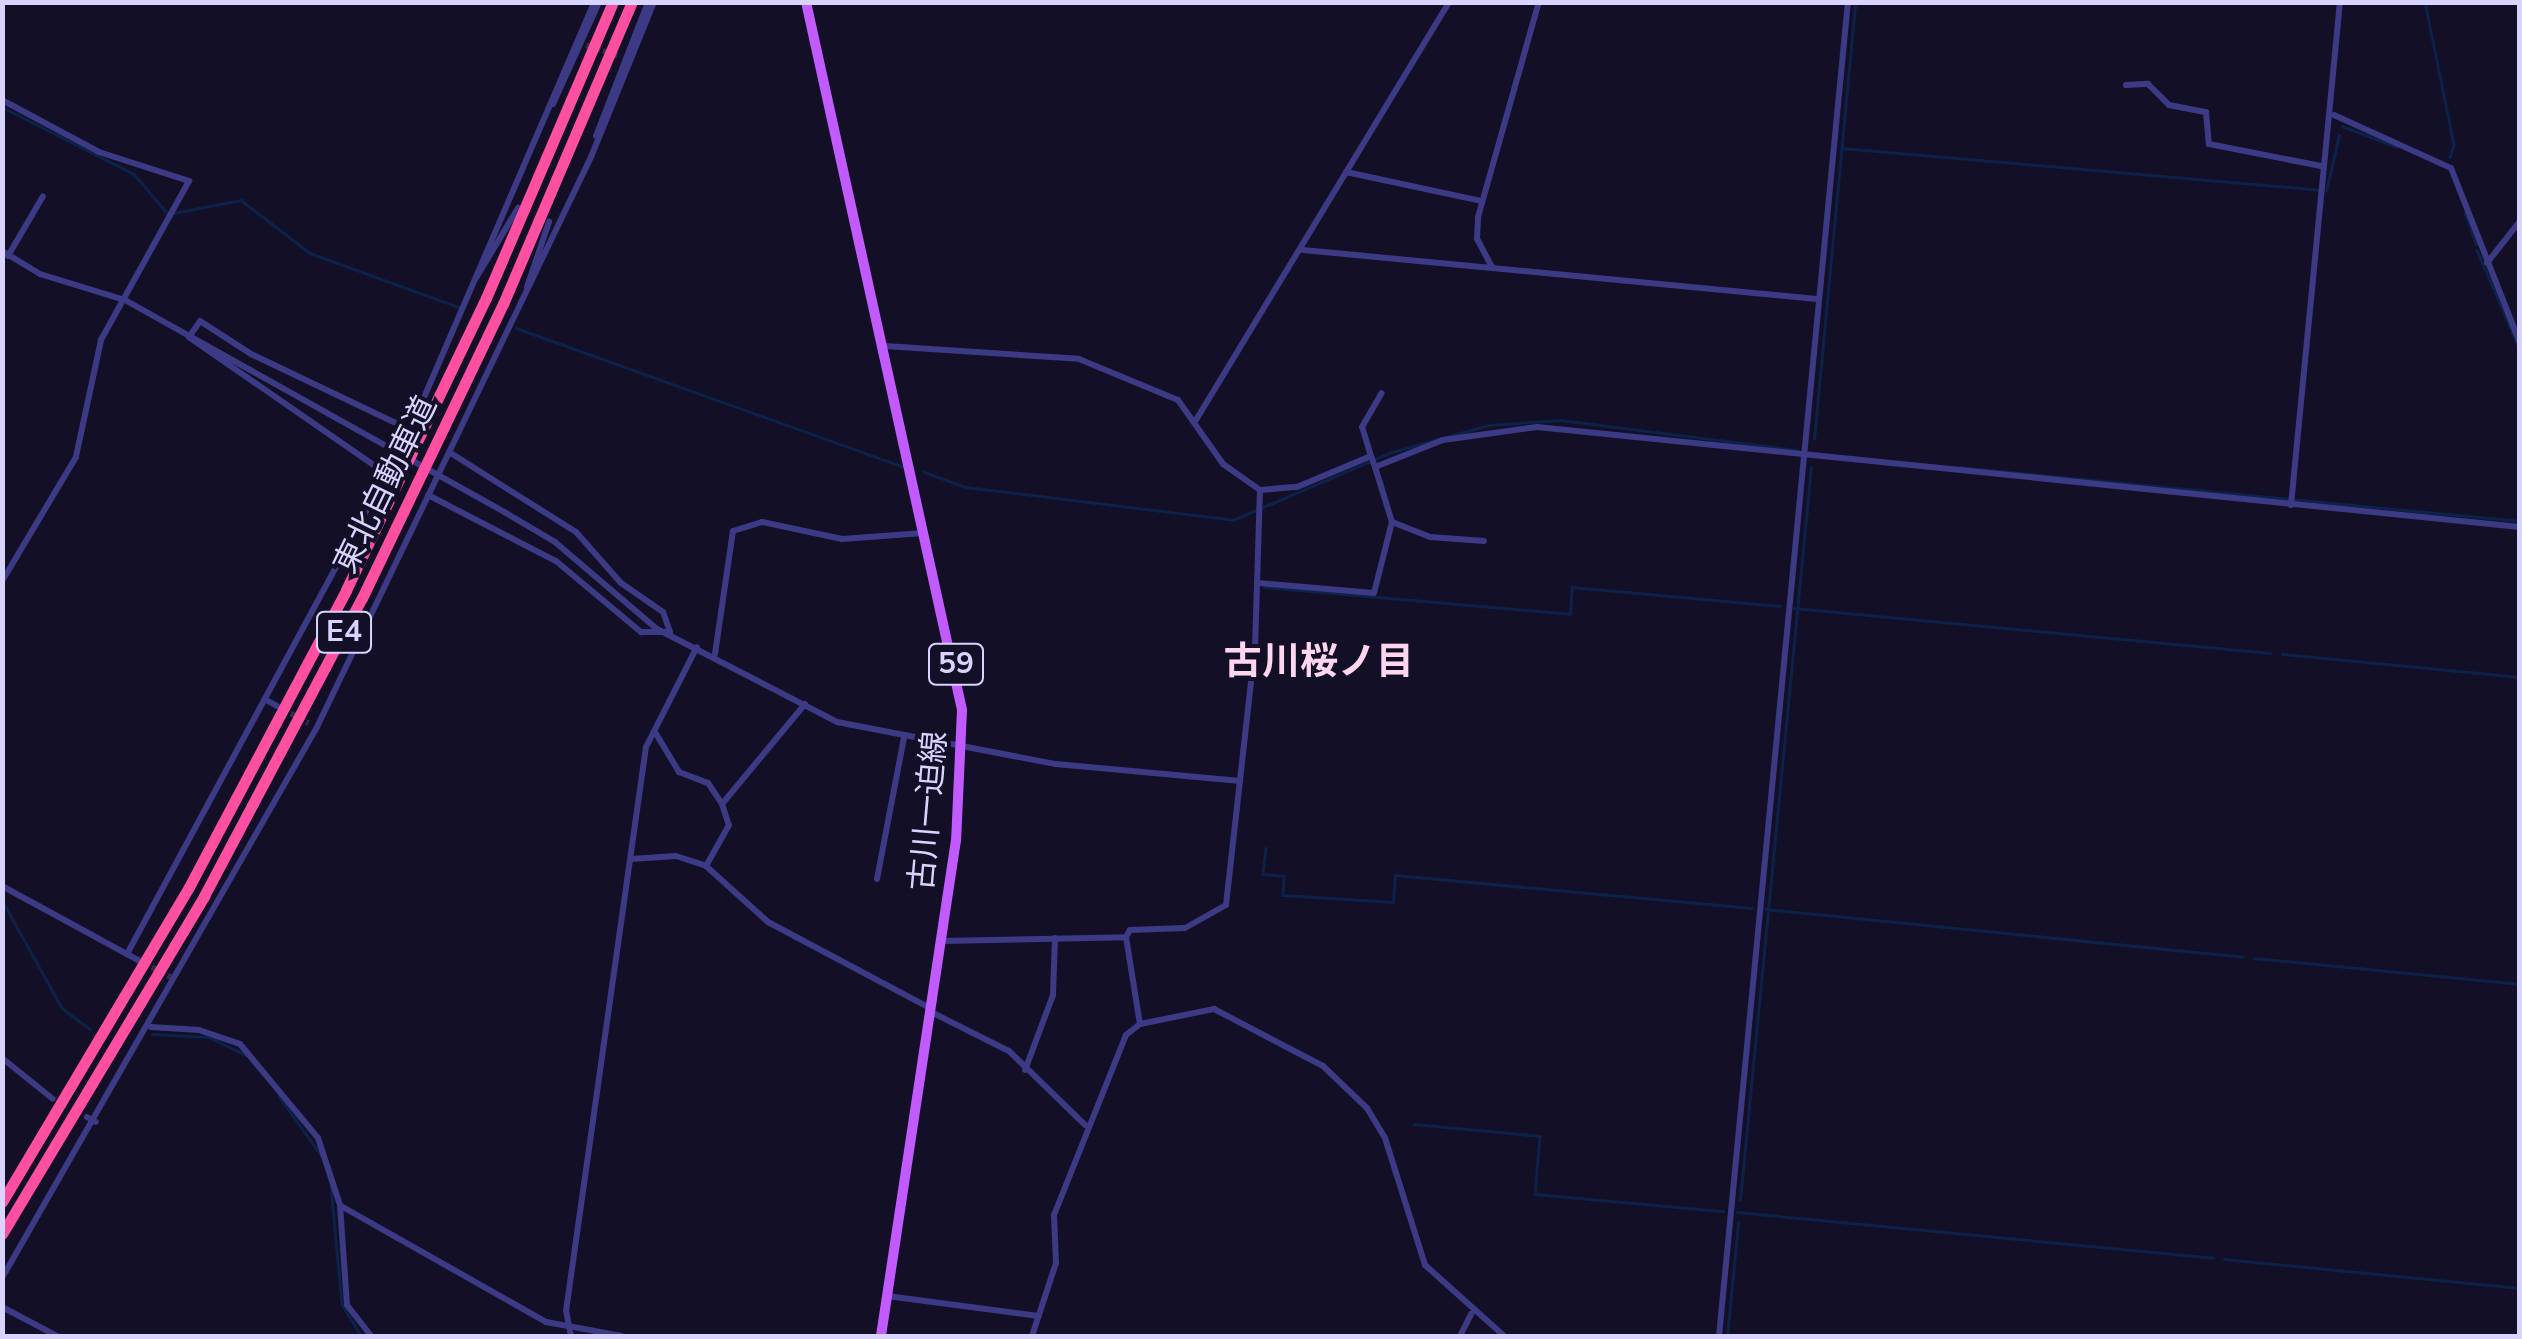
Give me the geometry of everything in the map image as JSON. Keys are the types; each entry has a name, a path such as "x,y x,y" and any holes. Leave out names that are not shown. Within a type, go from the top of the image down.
{"highway":[{"name":"東北自動車道","path":"2,1202 180,902 311,658 486,298 613,2"},
{"name":"東北自動車道","path":"2,1234 195,911 362,598 503,304 632,2"}],"main road":[{"name":"古川一迫線","path":"806,2 955,662 963,742 940,940 880,1336"}],"street":[{"path":"549,108 584,44 597,2"},
{"path":"127,954 268,702 388,475 597,2"},
{"path":"591,157 622,57 651,2"},
{"path":"2,1278 152,1027 174,979 317,727 591,157 651,2"},
{"path":"1196,420 1303,250 1449,2"},
{"path":"1492,268 1476,239 1481,200 1539,2"},
{"path":"1719,1336 1848,2"},
{"path":"2292,501 2321,166 2334,116 2340,2"},
{"path":"2126,84 2148,84 2170,106 2206,112 2209,144 2321,166"},
{"path":"2,100 99,152 189,181 94,358 81,445 2,581"},
{"path":"2334,116 2442,159 2520,343"},
{"path":"1346,172 1481,200"},
{"path":"44,196 5,253 57,281 125,300 556,542 634,614 837,722 904,736 963,742 1056,764 1240,781"},
{"path":"476,278 518,208"},
{"path":"2487,263 2520,221"},
{"path":"525,298 550,222"},
{"path":"1303,250 1818,299"},
{"path":"189,337 200,321 251,354 410,430"},
{"path":"189,337 388,475"},
{"path":"885,346 1080,359 1178,400 1196,420 1223,464 1260,490 1297,487 1443,440 1519,427 2292,501 2520,527"},
{"path":"1258,583 1374,593 1392,522 1362,427 1382,393"},
{"path":"450,452 576,532 621,583 663,612 670,632"},
{"path":"1140,1024 1126,937 1130,930 1185,928 1226,905 1264,514 1260,490"},
{"path":"428,496 546,554 641,632 670,632"},
{"path":"715,654 734,532 762,522 842,539 926,533"},
{"path":"1392,522 1430,537 1484,541"},
{"path":"570,1333 631,859 654,732 697,648"},
{"path":"268,702 277,706"},
{"path":"722,804 806,704"},
{"path":"308,723 317,727"},
{"path":"654,732 679,772 708,782 722,804 728,825 706,866"},
{"path":"876,879 904,736"},
{"path":"631,859 676,856 706,866 768,922 1009,1051 1085,1125"},
{"path":"2,886 138,960"},
{"path":"940,940 1126,937"},
{"path":"1025,1070 1053,995 1056,938"},
{"path":"1032,1336 1056,1263 1054,1216 1085,1125 1126,1036 1140,1024 1228,1012 1331,1073 1386,1138 1425,1265 1471,1314 1504,1336"},
{"path":"152,1027 213,1032 250,1051 318,1138 340,1205 347,1305 371,1336"},
{"path":"2,1058 53,1099"},
{"path":"87,1116 96,1122"},
{"path":"340,1205 570,1333 622,1336"},
{"path":"887,1296 1039,1316"},
{"path":"2,1308 57,1336"},
{"path":"1460,1336 1471,1314"}],"waterway":[{"path":"1814,439 1855,2"},
{"path":"2425,2 2454,145 2450,157"},
{"path":"2,107 134,174 168,214 241,200 310,253 458,307"},
{"path":"2342,126 2397,147"},
{"path":"2326,191 2339,135"},
{"path":"1842,148 2318,190"},
{"path":"2465,213 2476,244"},
{"path":"2477,250 2520,350"},
{"path":"516,328 902,466"},
{"path":"924,472 966,487 1233,520 1392,452 1489,425 1560,420 1796,450"},
{"path":"1740,1200 1811,467"},
{"path":"1959,467 2520,521"},
{"path":"1264,587 1570,614 1572,587 1780,606"},
{"path":"1794,608 2270,653"},
{"path":"2282,654 2520,677"},
{"path":"1266,848 1263,874 1284,876 1283,895 1393,902 1395,875 1751,908"},
{"path":"2,900 62,1008 90,1029"},
{"path":"1765,909 2243,957"},
{"path":"2254,958 2520,984"},
{"path":"152,1034 209,1037 246,1055"},
{"path":"279,1096 321,1155"},
{"path":"1414,1124 1540,1136 1535,1194 1723,1211"},
{"path":"331,1186 342,1304 361,1336"},
{"path":"1737,1212 2213,1258"},
{"path":"1727,1336 1738,1223"},
{"path":"2224,1259 2520,1288"}],"tunnel":[{"path":"586,45 620,57"},
{"path":"283,709 308,723"},
{"path":"144,963 170,977"}],"district":[{"name":"古川桜ノ目","path":"1319,662"}]}
